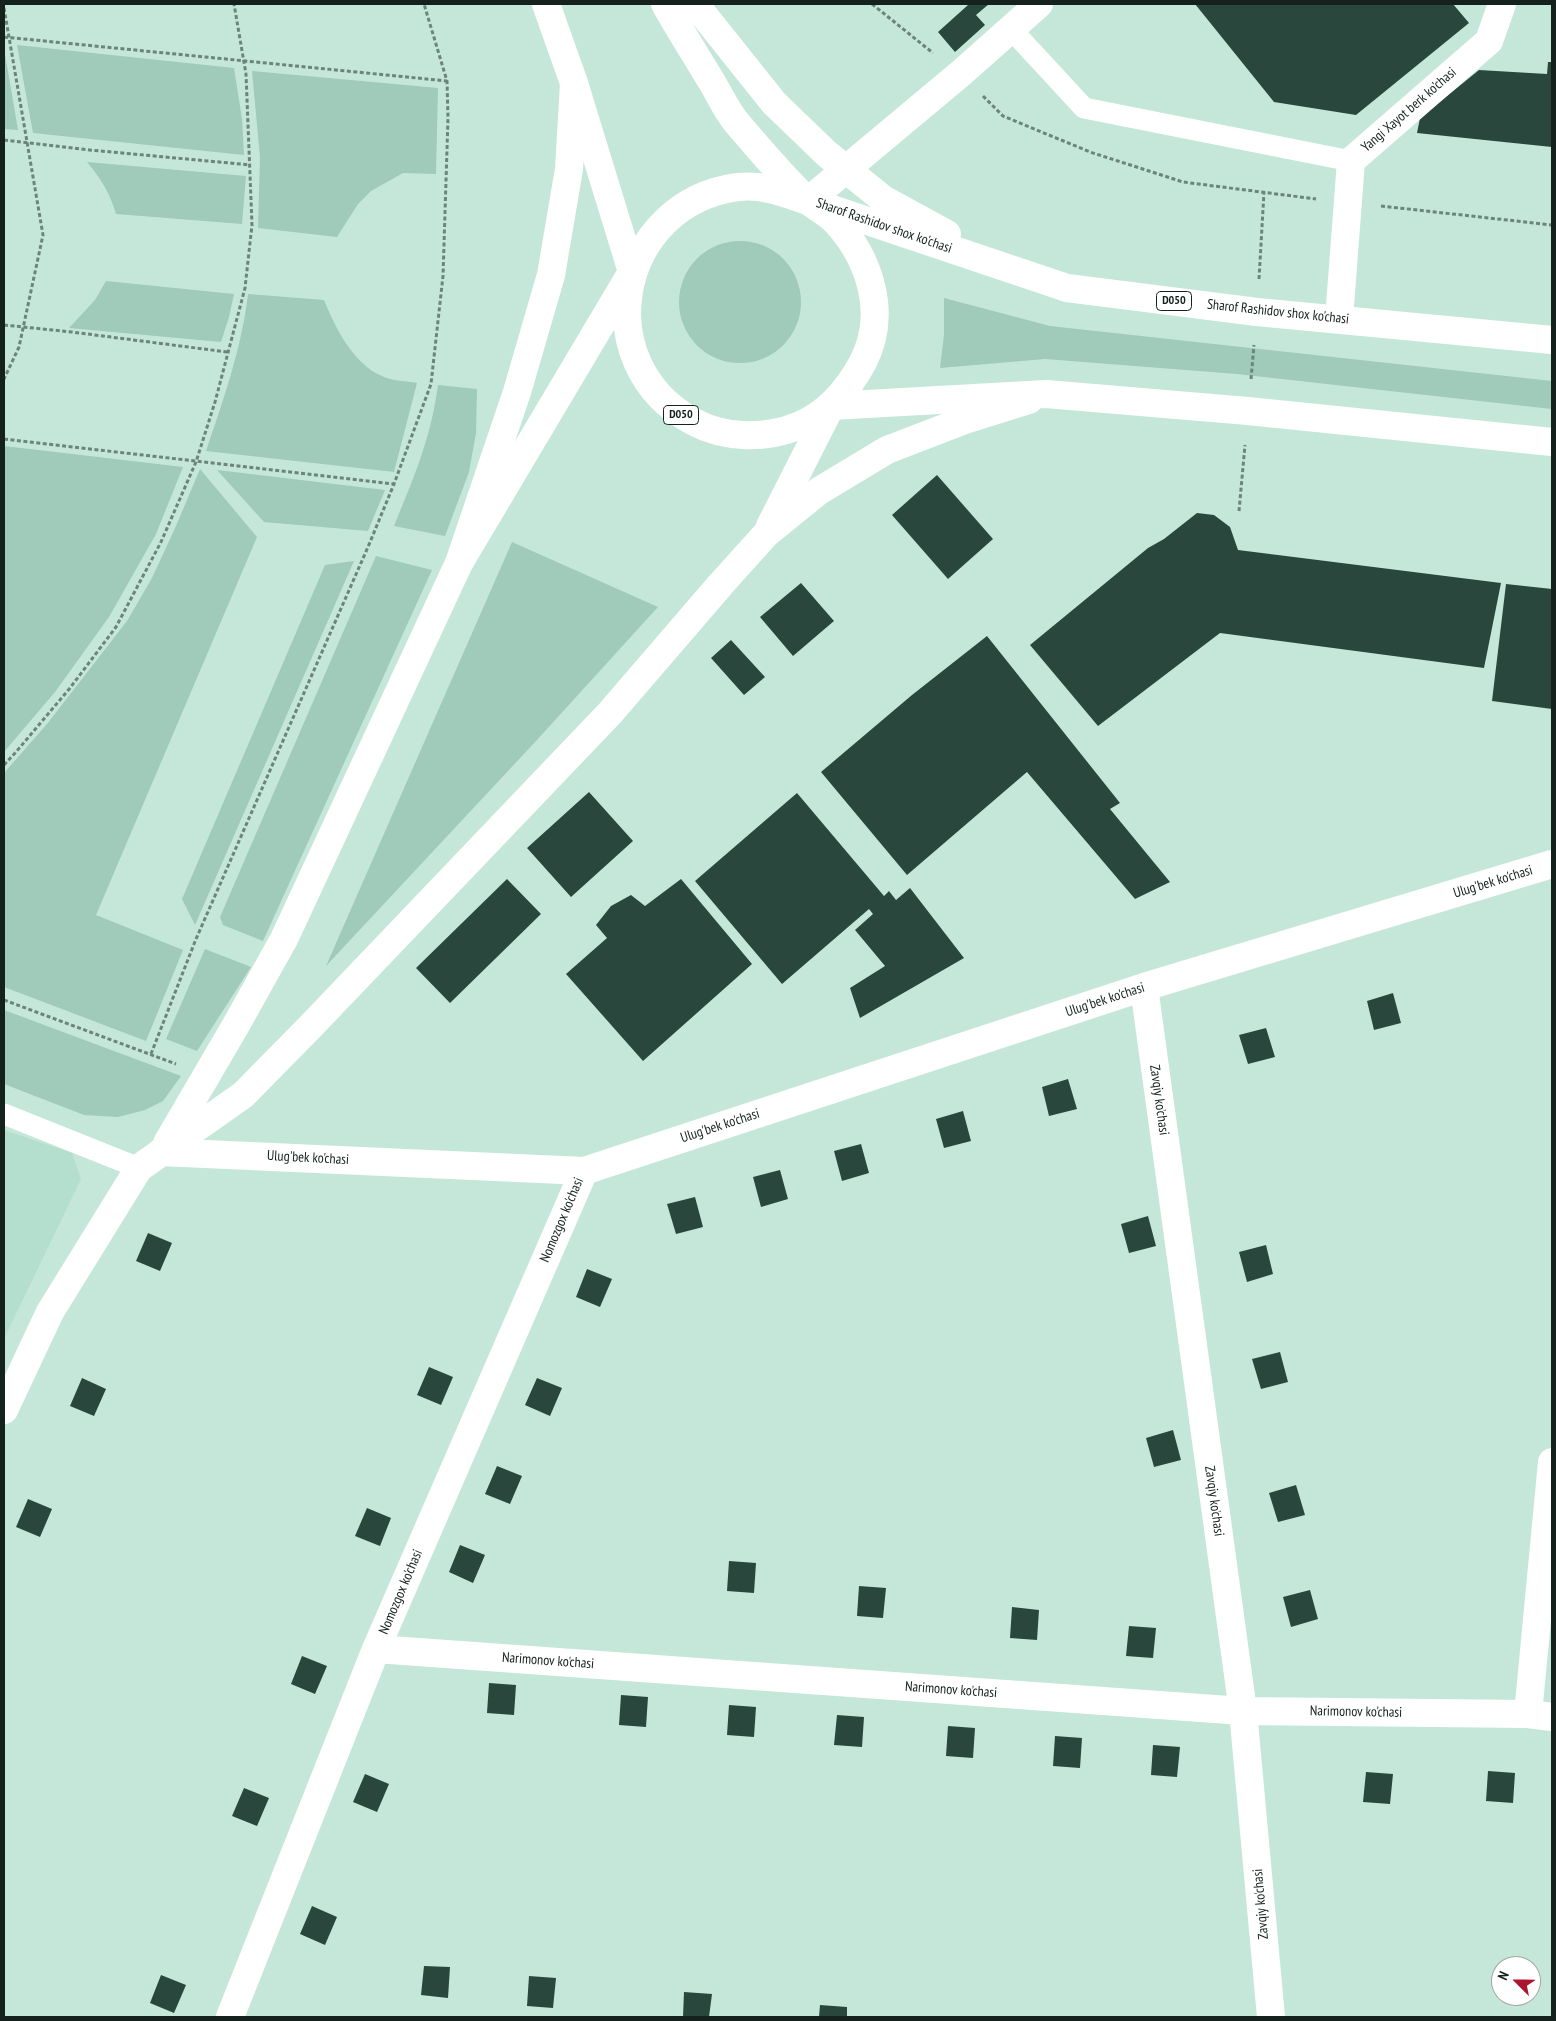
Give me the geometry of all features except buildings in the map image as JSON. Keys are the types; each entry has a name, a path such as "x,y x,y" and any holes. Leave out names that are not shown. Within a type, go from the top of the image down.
{"main road":[{"path":"161,1152 207,1076 284,939 459,563 632,272 574,83 546,4"},
{"name":"Sharof Rashidov shox ko'chasi","path":"665,4 735,120 808,201 833,218 853,241 867,268 874,297 874,327 866,357 852,384 831,406 809,421 784,431 758,436 731,435 704,428 681,415 660,398 644,376 632,352 627,326 626,298 632,272 648,240 673,214 704,196 739,187 774,189 808,201 1067,288 1257,312 1552,340"},
{"name":"D050","path":"695,4 774,103 827,154 883,199 964,244 1067,288"},
{"path":"808,201 1039,4"},
{"name":"Yangi Xayot berk ko'chasi","path":"1339,319 1351,161 1489,41 1502,4"},
{"path":"459,563 517,392 551,275 569,169 574,83"},
{"path":"4,1410 50,1312 139,1168 243,1095 610,713 766,534 819,491 887,450 964,420 1046,394"},
{"path":"766,534 831,406 1046,394 1248,410 1552,442"},
{"name":"Ulug'bek ko'chasi","path":"161,1152 584,1171 1144,987 1552,864"},
{"name":"Zavqiy ko'chasi","path":"1144,987 1243,1711 1271,2017"},
{"name":"Nomozgox ko'chasi","path":"230,2017 376,1649 584,1171"},
{"name":"Narimonov ko'chasi","path":"376,1649 1243,1711 1540,1716 1552,1462"}],"lane":[{"path":"1011,29 1084,108 1351,161"},
{"path":"4,1114 139,1168"}],"path":[{"path":"4,765 70,688 116,626 161,542 196,462 215,402 245,288 252,225 251,165 245,62 234,4"},
{"path":"151,1054 196,938 394,484 431,384 443,276 448,118 447,81 424,4"},
{"path":"4,8 43,236 19,347 4,379"},
{"path":"4,37 447,81"},
{"path":"4,140 251,165"},
{"path":"1239,511 1257,312 1264,192"},
{"path":"4,325 227,352"},
{"path":"4,439 394,484"},
{"path":"4,1000 207,1076"}],"shaded area":[{"path":"17,45 234,68 242,119 244,155 33,133"},
{"path":"4,48 18,130 4,129"},
{"path":"252,71 438,88 436,174 403,173 371,191 358,204 337,237 258,228 260,157"},
{"path":"87,162 246,176 242,224 116,214 105,186"},
{"path":"740,241 763,245 783,259 797,279 801,302 797,325 783,345 763,359 740,363 717,359 697,345 683,325 679,302 683,279 697,259 717,245"},
{"path":"106,281 234,294 221,342 69,328 95,300"},
{"path":"248,294 324,300 346,344 362,363 386,378 417,383 394,472 206,451 237,354"},
{"path":"944,298 1050,326 1552,381 1552,409 1237,374 1045,359 940,368 944,335"},
{"path":"438,385 477,389 476,433 469,472 445,536 394,526 415,474 426,440"},
{"path":"4,446 183,467 156,534 109,617 55,692 4,752"},
{"path":"200,469 257,537 96,915 183,950 146,1041 4,987 4,773 47,724 127,621 152,578"},
{"path":"217,470 385,490 368,531 264,522"},
{"path":"512,542 658,607 326,966"},
{"path":"376,556 432,570 263,941 223,925 220,917"},
{"path":"354,561 195,925 182,899 325,565"},
{"path":"205,949 251,967 197,1051 166,1039"},
{"path":"4,1010 181,1076 163,1101 145,1110 118,1117 84,1115 4,1084"},
{"path":"4,1130 72,1153 81,1179 4,1339"}]}
